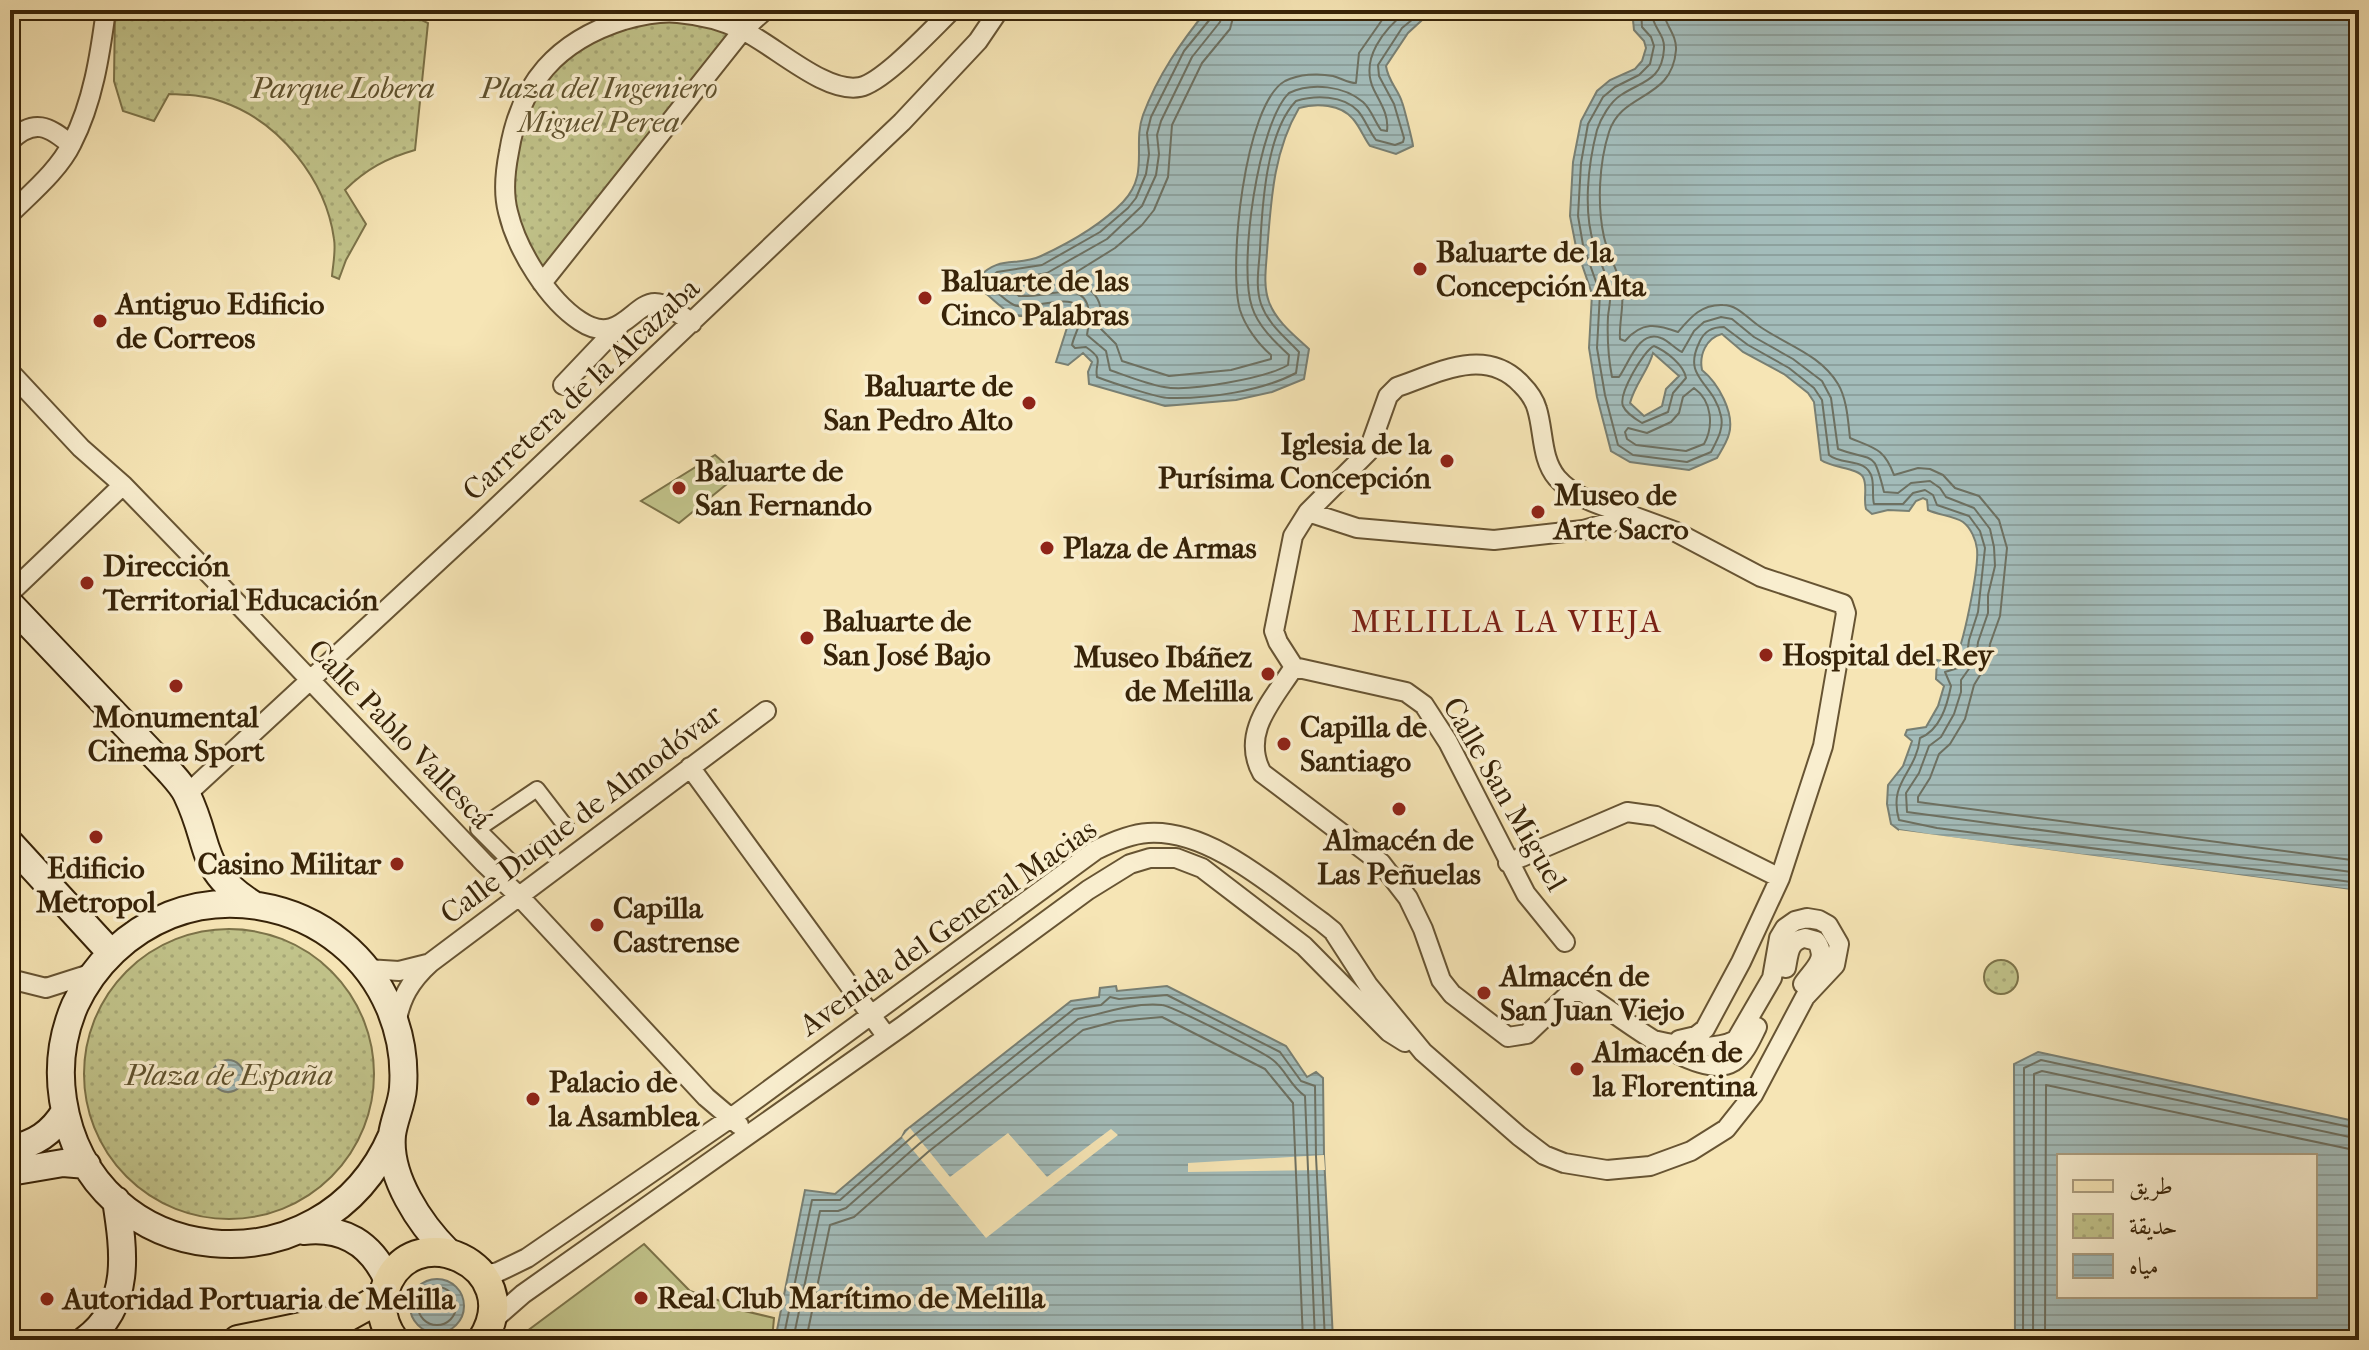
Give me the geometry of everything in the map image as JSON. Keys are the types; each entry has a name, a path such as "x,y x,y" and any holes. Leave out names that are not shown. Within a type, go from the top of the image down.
{"main road":[{"path":"10,604 168,770 187,794 209,861 236,894 254,905"},
{"path":"10,843 111,953"},
{"path":"221,904 254,905 286,912 315,925 342,943 367,969 384,996 396,1025 403,1056 401,1104 392,1135 371,1175 351,1198 327,1217 275,1240 242,1245 203,1243 148,1223 116,1200 87,1165 73,1139 65,1111 61,1075 64,1042 72,1013 93,973 111,953 141,929 187,909 221,904"},
{"path":"10,1149 48,1134 65,1111"},
{"path":"392,1135 399,1176 406,1195 430,1234 448,1252"},
{"path":"10,1172 51,1164 87,1165"},
{"path":"85,1340 99,1330 110,1316 120,1286 122,1238 116,1200"},
{"path":"301,1231 320,1229 339,1232 357,1240 372,1253 386,1289 383,1315 394,1340"},
{"path":"238,1340 345,1318 386,1289 407,1260 434,1251 462,1257 483,1275 492,1297 487,1331"}],"street":[{"path":"10,214 50,173 71,145 94,79 106,10"},
{"path":"692,323 656,303 646,305 632,319 620,325 596,329 583,324 552,298 542,283 508,215 506,179 516,119 523,99 546,66 556,55 589,34 654,13 753,17 822,78 848,87 860,87 879,78 952,10"},
{"name":"Carretera de la Alcazaba","path":"187,794 692,323 902,122 978,41 999,10"},
{"path":"542,283 753,17"},
{"path":"10,141 21,130 43,127 55,131 71,145"},
{"path":"563,385 620,325"},
{"path":"1483,363 1512,373 1531,394 1537,407 1547,463 1557,478 1571,491 1588,500 1633,516 1674,531 1761,577 1843,604 1846,613 1821,753 1780,878 1705,1029 1684,1040 1671,1039 1599,989 1590,988 1571,992 1527,1034 1508,1037 1452,994 1433,963 1423,929 1408,898 1381,863 1262,773 1254,758 1257,727 1294,667 1274,631 1293,536 1308,512 1368,452 1388,396 1397,387 1451,368 1483,363"},
{"name":"Calle Pablo Vallescá","path":"10,372 519,896 706,1097 748,1134"},
{"path":"10,593 123,485"},
{"path":"1308,512 1357,528 1494,540 1583,530 1633,516"},
{"name":"Calle San Miguel","path":"1294,667 1406,692 1424,705 1448,742 1526,894 1565,942"},
{"name":"Calle Duque de Almodóvar","path":"396,1025 403,997 430,963 766,711"},
{"path":"690,767 887,1037"},
{"path":"537,789 567,828 529,856 515,866 478,829 537,789"},
{"path":"1508,863 1627,812 1656,816 1780,878"},
{"name":"Avenida del General Macias","path":"483,1275 498,1272 527,1258 732,1117 1096,850 1119,839 1147,832 1177,835 1211,846 1327,926 1381,1001 1423,1052"},
{"path":"529,856 546,875"},
{"name":"Avenida del General Macias","path":"487,1331 523,1294 887,1037 1088,890 1130,864 1150,858 1176,858 1202,868 1307,949 1389,1032 1423,1052"},
{"path":"1423,1052 1544,1155 1585,1168 1607,1170 1650,1166 1671,1160 1709,1142 1726,1129 1747,1104 1805,997 1835,965 1839,944 1828,925 1807,918 1785,928 1779,938 1772,978 1736,1040 1722,1045 1683,1046 1653,1040"},
{"path":"1313,923 1327,926 1335,942 1329,951 1320,955 1307,949 1302,937 1306,929 1313,923"},
{"path":"1519,1136 1590,1158 1631,1160 1671,1151 1707,1132 1723,1119 1745,1091 1803,984 1820,963 1822,952 1816,941 1805,938 1793,943 1781,982 1741,1056 1731,1064 1708,1067 1653,1040 1582,992"},
{"name":"Calle Duque de Almodóvar","path":"367,969 399,971 430,963"},
{"path":"10,979 46,988 93,973"},
{"path":"1722,1045 1731,1064"}],"green space":[{"name":"Parque Lobera","path":"115,10 418,10 417,18 428,23 415,150 377,165 345,190 366,224 339,279 332,276 334,239 321,196 297,156 263,124 223,102 190,95 169,94 154,121 123,111 114,81"},
{"name":"Plaza del Ingeniero Miguel Perea","path":"654,13 743,30 542,283 515,233 511,138 556,55"},
{"path":"715,455 738,475 679,523 641,501"},
{"name":"Plaza de España","path":"229,929 271,935 297,946 321,962 341,982 357,1006 368,1032 374,1074 368,1116 357,1142 341,1166 321,1186 297,1202 271,1213 229,1219 187,1213 161,1202 137,1186 117,1166 101,1142 90,1116 84,1074 90,1032 101,1006 117,982 137,962 161,946 187,935"},
{"path":"2001,960 2013,965 2018,977 2013,989 2001,994 1989,989 1984,977 1989,965"},
{"name":"Real Club Marítimo de Melilla","path":"644,1244 690,1291 730,1304 728,1307 774,1318 772,1340 515,1340"}],"water":[{"path":"1207,10 1433,10 1408,33 1386,66 1402,102 1413,146 1396,154 1370,146 1348,114 1320,105 1299,108 1284,142 1272,196 1265,283 1276,315 1309,349 1304,379 1272,392 1236,400 1165,406 1089,384 1088,372 1092,362 1083,353 1068,365 1056,362 1072,312 1057,310 1026,316 1010,313 980,289 979,277 994,266 1032,259 1063,245 1095,226 1123,202 1136,181 1140,126 1149,100 1171,60"},
{"path":"1632,10 2359,10 2359,891 1936,836 1899,830 1891,824 1887,804 1888,785 1903,766 1912,741 1905,735 1907,730 1926,727 1938,706 1944,686 1936,679 1937,660 1953,663 1961,642 1976,573 1976,542 1963,522 1928,510 1927,500 1923,498 1916,501 1909,511 1888,510 1872,514 1866,509 1863,477 1821,460 1814,402 1808,393 1784,374 1743,352 1722,334 1708,343 1701,364 1702,370 1719,390 1730,417 1728,437 1717,458 1689,470 1630,462 1611,451 1597,397 1589,348 1592,294 1576,247 1570,216 1573,162 1581,121 1597,91 1610,80 1635,69 1642,61 1646,48 1634,30","holes":["1653,353 1679,376 1666,389 1662,406 1644,416 1630,403"]},
{"path":"1116,986 1117,991 1167,986 1286,1046 1307,1077 1316,1072 1323,1078 1333,1340 775,1340 805,1190 835,1194 902,1137 905,1131 1071,1001 1099,997 1100,988"},
{"path":"2038,1052 2359,1122 2359,1340 2015,1340 2014,1064"},
{"path":"228,1060 240,1064 244,1076 240,1088 228,1092 216,1088 212,1076 216,1064"},
{"path":"437,1279 456,1287 464,1306 456,1325 437,1333 418,1325 410,1306 418,1287"}],"pier":[{"path":"1899,830 2359,891 2359,895 1935,840 1898,834"},
{"path":"910,1128 950,1177 1008,1133 1047,1177 1111,1129 1118,1135 986,1238 902,1137"},
{"path":"1324,1155 1325,1170 1188,1172 1188,1163"}],"place":[{"name":"Baluarte de la Concepción Alta","path":"1420,269"},
{"name":"Baluarte de las Cinco Palabras","path":"925,298"},
{"name":"Antiguo Edificio de Correos","path":"100,321"},
{"name":"Baluarte de San Pedro Alto","path":"1029,403"},
{"name":"Iglesia de la Purísima Concepción","path":"1447,461"},
{"name":"Baluarte de San Fernando","path":"679,488"},
{"name":"Museo de Arte Sacro","path":"1538,512"},
{"name":"Plaza de Armas","path":"1047,548"},
{"name":"Dirección Territorial Educación","path":"87,583"},
{"name":"Baluarte de San José Bajo","path":"807,638"},
{"name":"Hospital del Rey","path":"1766,655"},
{"name":"Museo Ibáñez de Melilla","path":"1268,674"},
{"name":"Monumental Cinema Sport","path":"176,686"},
{"name":"Capilla de Santiago","path":"1284,744"},
{"name":"Almacén de Las Peñuelas","path":"1399,809"},
{"name":"Edificio Metropol","path":"96,837"},
{"name":"Casino Militar","path":"397,864"},
{"name":"Capilla Castrense","path":"597,925"},
{"name":"Almacén de San Juan Viejo","path":"1484,993"},
{"name":"Almacén de la Florentina","path":"1577,1069"},
{"name":"Palacio de la Asamblea","path":"533,1099"},
{"name":"Real Club Marítimo de Melilla","path":"641,1298"},
{"name":"Autoridad Portuaria de Melilla","path":"47,1299"}],"district":[{"name":"MELILLA LA VIEJA","path":"1507,621"}]}
